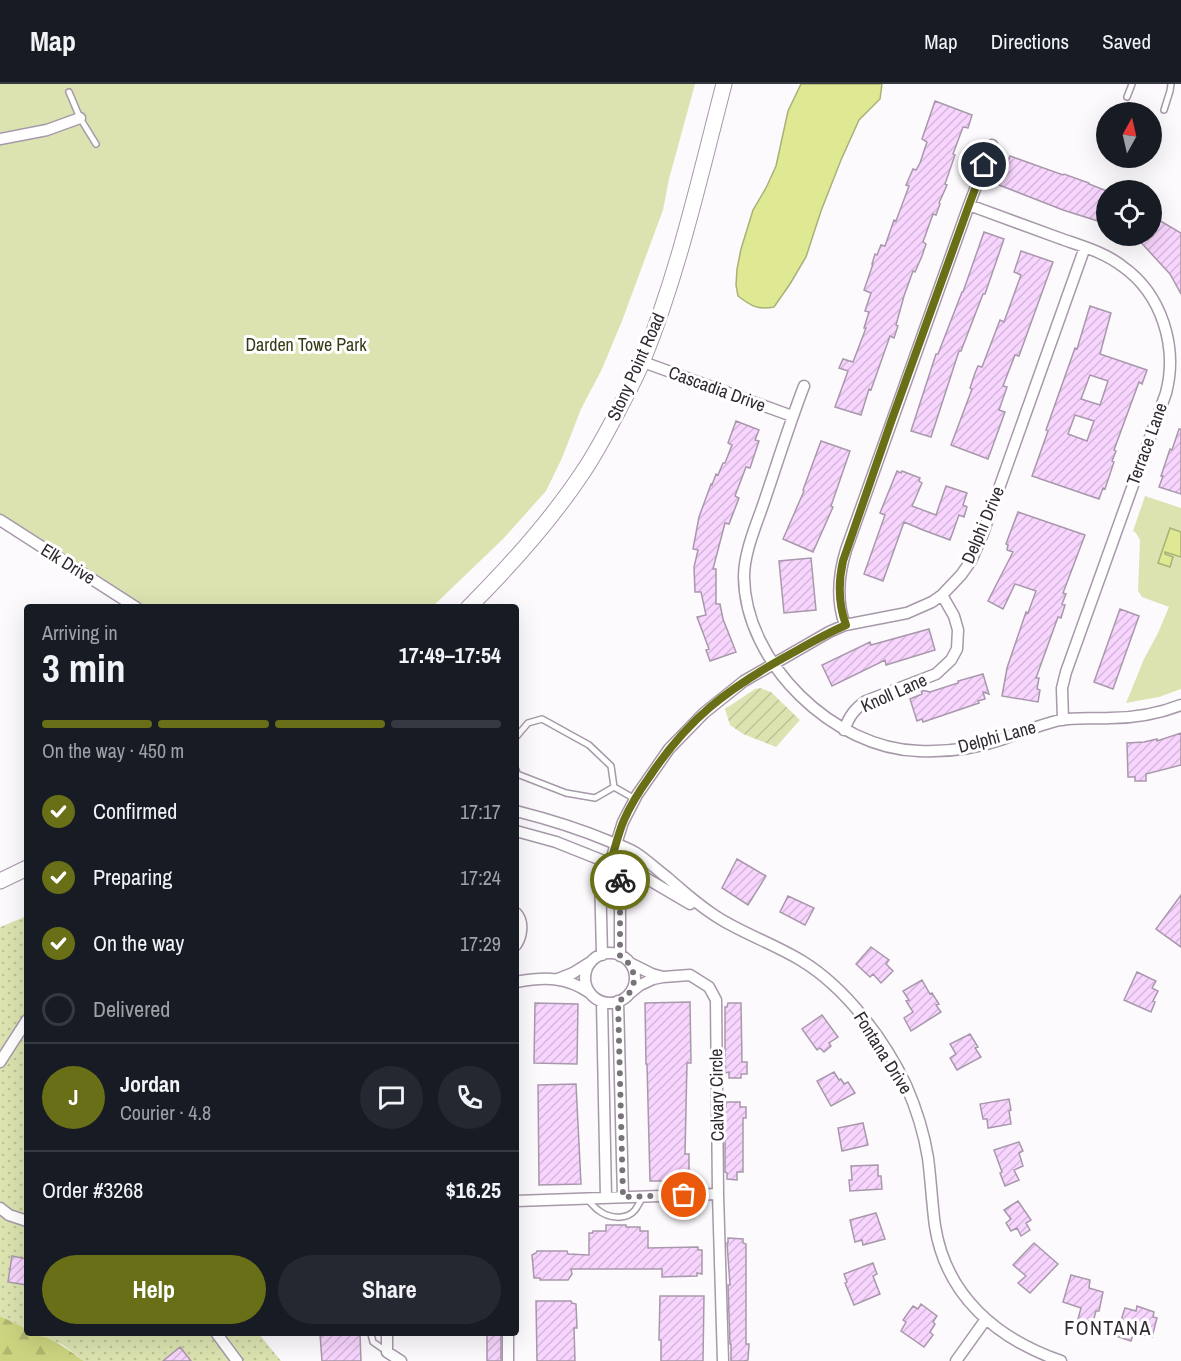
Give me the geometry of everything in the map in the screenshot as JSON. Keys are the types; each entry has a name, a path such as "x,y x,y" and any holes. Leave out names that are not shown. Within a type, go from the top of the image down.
{"main road":[{"name":"Stony Point Road","path":"472,604 523,551 570,492 602,440 643,362 677,263 724,84"},
{"path":"0,881 24,869"}],"street":[{"path":"0,139 47,130 80,118"},
{"path":"846,625 841,612 839,596 843,561 992,145"},
{"name":"Terrace Lane","path":"969,205 1085,247 1122,265 1147,290 1159,311 1169,342 1171,362 1168,383 1157,419 1066,672 1062,688 1064,720"},
{"name":"Delphi Drive","path":"602,955 600,873 610,863 623,822 635,799 669,749 691,724 731,690 829,632 846,625 907,613 920,608 942,595 962,575 976,550 1085,247"},
{"name":"Cascadia Drive","path":"643,362 792,416"},
{"name":"Delphi Lane","path":"804,386 748,549 744,575 746,597 757,633 774,663 795,691 814,710 844,730 888,747 917,751 944,751 973,748 1064,720 1134,718 1181,705"},
{"name":"Elk Drive","path":"0,520 131,604"},
{"name":"Knoll Lane","path":"844,730 854,710 866,701 936,674 955,655 958,644 957,624 942,595"},
{"name":"Fontana Drive","path":"519,812 571,827 635,852 689,897 722,920 803,962 843,994 868,1024 905,1084 915,1107 928,1160 935,1227 947,1269 973,1307 986,1319 1012,1339 1061,1361"},
{"path":"519,832 556,842 645,877 703,912 722,920"},
{"path":"519,982 558,979 580,987 602,1002 615,1003 630,993 635,979 634,971 624,958 620,876 610,863"},
{"path":"519,916 521,923 519,940"},
{"path":"558,979 608,953 624,958"},
{"name":"Calvary Circle","path":"624,958 638,968 663,977"},
{"path":"590,993 585,981 585,973 591,962"},
{"name":"Calvary Circle","path":"630,993 653,979 690,975 709,987 716,1000 723,1361"},
{"path":"618,1001 623,1197"},
{"path":"602,1002 606,1197"},
{"path":"0,1062 24,1025"},
{"path":"519,1201 718,1194"},
{"path":"0,1208 9,1215 24,1220"},
{"path":"956,1361 986,1319"},
{"path":"218,1336 237,1361"},
{"path":"387,1336 387,1352 400,1361"},
{"path":"508,1336 508,1361"}],"lane":[{"path":"1127,97 1132,84"},
{"path":"1164,110 1171,84"},
{"path":"69,92 80,118 96,144"},
{"path":"519,734 528,723 542,719 589,745 610,765 614,788"},
{"path":"519,774 566,793 595,798 614,788"},
{"path":"614,788 635,799"},
{"path":"586,1198 596,1210 608,1216 617,1217 628,1216 635,1210 643,1196"},
{"path":"372,1336 373,1342 387,1352"}],"green space":[{"name":"Darden Towe Park","path":"0,84 695,84 669,179 663,210 622,321 546,491 503,539 435,604 132,604 0,518"},
{"path":"1145,496 1181,508 1181,689 1159,697 1126,703 1169,607 1142,597 1138,591 1140,540 1133,531"},
{"path":"760,688 771,692 800,720 776,747 743,734 730,725 725,709"},
{"path":"24,917 24,1328 0,1316 0,927"},
{"path":"0,1316 24,1328 24,1336 43,1337 57,1343 84,1361 0,1361"},
{"path":"42,1336 261,1336 281,1361 84,1361 63,1345"}],"shaded area":[{"path":"801,84 882,84 880,99 859,120 841,160 806,257 774,307 759,307 751,305 738,296 737,269 753,210 776,166 788,111"},
{"path":"1170,528 1181,532 1181,557 1165,552 1173,557 1170,567 1158,563"}],"building":[{"path":"935,101 972,115 968,128 963,127 953,154 955,155 945,184 947,185 936,215 933,214 923,242 926,244 922,256 915,272 913,271 904,296 894,338 890,336 861,415 835,407 848,371 839,368 843,359 853,362 866,328 864,328 869,312 865,311 871,293 864,290 875,254 877,255 881,245 885,246 909,186 906,185 913,169 916,170 920,163 927,142 922,139"},
{"path":"1010,156 1089,183 1096,187 1096,220 1063,210 999,185"},
{"path":"1162,222 1181,233 1181,294 1170,274 1144,246 1162,246"},
{"path":"984,232 1004,239 985,294 983,294 961,351 959,351 931,437 911,431 936,354 938,354 963,292"},
{"path":"1021,251 1053,262 1019,356 1015,355 1003,386 1007,387 999,410 1005,412 988,459 951,445 972,389 970,388 975,373 978,366 982,367 1000,320 1004,322 1021,275 1014,272"},
{"path":"1090,306 1111,313 1100,354 1147,370 1142,384 1139,382 1114,450 1116,451 1112,461 1114,462 1105,489 1103,488 1099,499 1032,476 1075,348 1077,349","holes":["1090,375 1108,381 1100,405 1081,399","1075,415 1094,421 1087,441 1068,434"]},
{"path":"736,421 759,430 755,440 759,441 750,468 746,467 735,496 739,498 729,524 725,523 713,569 716,569 716,604 720,604 723,619 736,652 710,661 706,650 709,649 697,617 706,615 701,592 695,592 694,567 698,550 693,549 699,517 711,484 725,463 732,445 728,443"},
{"path":"1179,429 1181,429 1181,494 1159,487 1170,449 1172,450"},
{"path":"821,441 850,451 831,506 833,507 813,552 783,539 804,491"},
{"path":"897,471 920,478 919,481 922,483 912,506 936,515 946,486 967,493 963,505 967,507 964,517 959,515 950,540 904,522 883,581 864,574 885,515 880,513"},
{"path":"1018,512 1085,535 1063,593 1066,594 1062,604 1065,605 1061,618 1058,617 1036,678 1039,678 1037,689 1040,690 1038,702 1002,696 1007,668 1026,612 1028,613 1036,591 1015,584 1003,609 988,601 1013,552 1007,550 1008,545 1006,544"},
{"path":"811,558 816,610 784,613 779,561"},
{"path":"1120,609 1139,616 1113,689 1094,682"},
{"path":"929,629 935,650 886,665 885,660 832,686 822,665 870,642 871,645"},
{"path":"983,674 989,694 983,692 985,699 923,722 922,719 917,721 910,699 922,694 921,690 930,692"},
{"path":"1181,733 1181,765 1146,774 1146,781 1135,781 1135,777 1128,777 1127,743 1157,739 1157,741"},
{"path":"737,859 766,876 748,905 722,888"},
{"path":"1181,895 1181,947 1156,929"},
{"path":"788,896 814,908 805,925 780,912"},
{"path":"871,947 889,960 886,964 893,971 881,983 873,974 870,977 856,964"},
{"path":"1137,972 1156,981 1152,988 1158,991 1151,1012 1124,1000"},
{"path":"922,980 939,1004 936,1005 941,1012 911,1031 904,1018 913,1012 903,991"},
{"path":"690,1002 691,1063 687,1063 685,1154 689,1154 689,1181 650,1181 645,1003"},
{"path":"535,1003 578,1004 577,1064 534,1063"},
{"path":"728,1003 741,1003 742,1062 747,1062 747,1074 741,1074 741,1078 729,1078 729,1072 725,1073 725,1007"},
{"path":"822,1015 838,1037 829,1043 831,1046 824,1052 820,1048 817,1050 802,1029"},
{"path":"970,1034 981,1057 957,1070 950,1058 956,1054 950,1044"},
{"path":"834,1072 844,1084 848,1082 855,1093 831,1106 817,1081"},
{"path":"576,1084 581,1184 539,1185 538,1085"},
{"path":"1009,1099 1011,1124 988,1128 987,1119 983,1119 980,1104"},
{"path":"726,1102 740,1102 740,1107 746,1107 746,1118 743,1118 743,1172 737,1172 737,1180 727,1179 725,1172"},
{"path":"863,1123 868,1145 842,1151 838,1128"},
{"path":"1019,1142 1023,1151 1019,1153 1023,1166 1014,1170 1019,1180 1005,1186 994,1150"},
{"path":"878,1165 878,1176 881,1176 882,1189 850,1191 851,1166"},
{"path":"1018,1201 1031,1220 1026,1223 1030,1230 1021,1236 1017,1228 1011,1231 1006,1223 1011,1219 1004,1210"},
{"path":"876,1213 885,1239 863,1245 862,1240 855,1242 850,1220"},
{"path":"606,1225 640,1227 640,1231 648,1231 648,1248 698,1247 698,1250 702,1250 702,1274 662,1277 662,1269 571,1269 572,1274 568,1280 534,1278 532,1255 537,1251 567,1251 568,1254 589,1255 589,1233 606,1231"},
{"path":"728,1238 743,1239 743,1243 746,1244 746,1344 749,1344 748,1360 744,1361 731,1361"},
{"path":"1034,1243 1058,1264 1030,1293 1018,1283 1026,1276 1013,1265"},
{"path":"12,1256 24,1258 24,1285 8,1282"},
{"path":"873,1263 877,1274 873,1276 880,1294 854,1305 845,1283 847,1282 844,1274"},
{"path":"1071,1275 1090,1280 1089,1288 1103,1292 1099,1311 1096,1311 1093,1322 1078,1319 1081,1308 1063,1302"},
{"path":"660,1296 704,1296 703,1361 661,1361"},
{"path":"536,1301 571,1301 576,1304 575,1361 537,1361"},
{"path":"921,1304 937,1316 930,1332 933,1335 924,1347 901,1331 906,1322 903,1320 913,1306 918,1309"},
{"path":"1137,1306 1154,1312 1153,1317 1157,1318 1152,1337 1134,1332 1131,1341 1116,1336 1125,1308 1136,1311"},
{"path":"320,1336 360,1336 361,1361 322,1361"},
{"path":"487,1336 501,1336 501,1361 487,1361"},
{"path":"180,1347 191,1361 163,1361"}],"way so far":[{"path":"620,880 620,956 630,963 635,979 629,994 618,1001 623,1197 684,1195"}],"district":[{"name":"FONTANA","path":"1108,1328"}],"route":[{"path":"620,880 620,876 610,863 623,822 637,795 680,736 716,702 744,681 829,632 846,625 841,612 839,596 843,561 984,165"}]}
